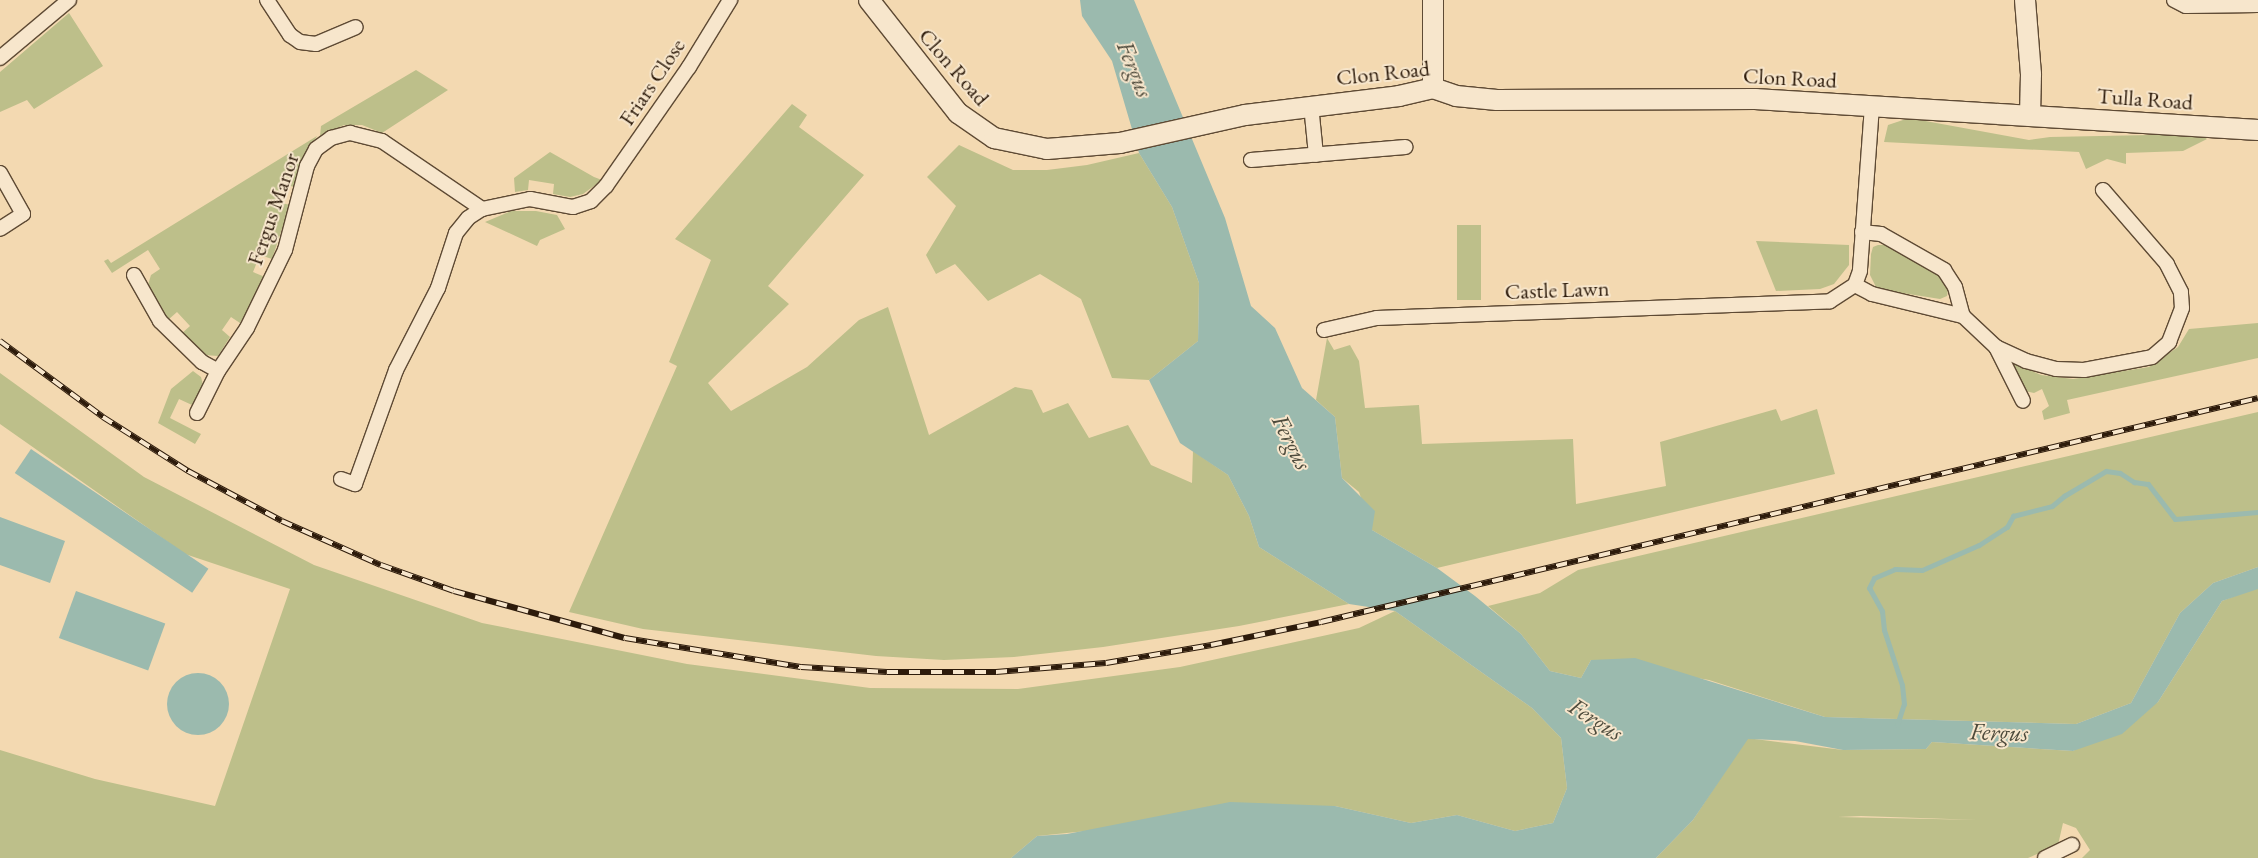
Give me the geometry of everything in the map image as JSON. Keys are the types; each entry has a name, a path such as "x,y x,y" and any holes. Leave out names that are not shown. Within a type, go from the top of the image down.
{"main road":[{"name":"Clon Road","path":"869,0 952,106 975,128 1011,144 1047,149 1120,142 1200,124 1311,105 1399,96 1433,88 1456,96 1497,100 1755,99 2030,116"},
{"path":"1433,0 1433,88"},
{"path":"2025,0 2031,74 2030,116"},
{"name":"Tulla Road","path":"2030,116 2258,130"}],"street":[{"path":"0,58 69,0"},
{"path":"267,0 290,35 300,42 316,44 356,27"},
{"name":"Friars Close","path":"482,209 530,199 574,207 591,201 606,186 689,67 730,0"},
{"path":"2174,0 2186,6 2258,6"},
{"path":"1311,105 1316,155"},
{"path":"1872,106 1860,271 1855,286 1872,294 1963,316"},
{"name":"Fergus Manor","path":"197,413 218,371 247,328 285,250 306,166 316,150 331,138 350,133 367,135 382,141 482,209"},
{"path":"1251,160 1405,148"},
{"path":"0,173 23,214 0,229"},
{"path":"1862,232 1881,234 1944,270 1954,288 1963,316 1996,347 2026,361 2056,369 2084,370 2152,357 2169,342 2182,308 2181,292 2167,264 2103,190"},
{"path":"341,479 356,484 396,370 438,288 456,233 468,218 482,209"},
{"path":"134,275 160,321 202,362 218,371"},
{"name":"Castle Lawn","path":"1324,330 1377,318 1830,301 1855,286"},
{"path":"1996,347 2023,401"},
{"path":"2045,858 2072,845"}],"green space":[{"path":"69,13 103,66 34,109 27,100 0,112 0,72"},
{"path":"416,70 448,90 382,133 362,125 344,125 320,136 321,126"},
{"path":"792,104 807,115 799,127 864,175 768,286 789,304 708,383 731,411 807,367 859,320 888,307 929,435 1015,387 1032,390 1043,413 1068,403 1089,438 1128,425 1151,465 1192,483 1193,451 1228,475 1249,516 1259,547 1349,604 1239,626 1103,647 1014,657 944,660 876,656 643,629 569,612 677,366 669,362 711,260 675,239"},
{"path":"1909,118 2029,140 2050,137 2200,134 2207,139 2183,151 2126,153 2126,164 2107,159 2086,169 2079,152 1884,142 1888,125"},
{"path":"317,136 302,161 294,187 283,184 278,202 290,205 272,259 260,255 253,272 265,277 261,289 240,323 231,317 222,330 230,337 218,356 204,355 181,334 190,326 177,312 168,320 162,314 147,288 151,275 160,269 148,250 112,273 104,261 108,259 111,263"},
{"path":"959,145 1013,170 1047,170 1087,165 1139,153 1172,207 1199,283 1198,341 1149,380 1112,378 1081,299 1040,274 988,301 955,264 936,274 926,255 956,206 927,177"},
{"path":"550,152 602,180 583,194 570,197 553,194 554,184 529,180 528,190 515,192 514,178"},
{"path":"511,211 536,211 557,215 565,229 540,240 537,246 485,222"},
{"path":"1457,225 1481,225 1481,300 1457,300"},
{"path":"1756,241 1849,245 1849,265 1834,284 1820,289 1776,291"},
{"path":"1889,245 1936,271 1948,290 1947,296 1940,299 1877,289 1870,275 1871,254 1873,247"},
{"path":"2258,323 2258,358 2067,400 2070,413 2044,420 2042,411 2049,406 2042,389 2034,393 2025,391 2012,362 2041,375 2073,379 2149,367 2178,347 2189,329"},
{"path":"1327,338 1334,350 1350,345 1359,361 1365,408 1419,405 1422,444 1573,439 1576,504 1666,486 1660,442 1776,409 1781,421 1817,409 1835,474 1437,568 1372,530 1359,492 1342,478 1335,417 1316,400"},
{"path":"193,371 201,377 203,385 192,405 179,399 170,418 201,434 195,444 158,423 171,389"},
{"path":"0,373 144,477 314,565 482,623 687,664 870,688 1018,689 1180,667 1359,628 1395,611 1532,708 1561,738 1567,788 1553,823 1515,831 1457,815 1411,823 1335,806 1037,836 1011,858 0,858 0,750 95,779 215,806 290,589 185,554 0,424"},
{"path":"2258,412 2258,567 2213,583 2180,613 2131,703 2076,724 1825,717 1709,680 1591,660 1581,678 1550,671 1521,634 1488,606 1540,593 1578,570"},
{"path":"2253,589 2258,589 2258,858 2082,858 2090,850 2076,828 2063,823 2058,845 2028,858 1656,858 1693,820 1747,738 1843,750 1926,749 1932,742 2073,751 2158,702 2222,601","holes":["1861,816 1977,820 1838,817"]}],"water":[{"name":"Fergus","path":"1080,0 1134,0 1225,218 1251,306 1275,328 1302,388 1335,417 1342,478 1375,511 1372,530 1437,568 1475,596 1521,634 1550,671 1581,678 1591,660 1635,658 1825,717 2076,724 2131,703 2180,613 2213,583 2258,567 2258,589 2222,601 2158,702 2122,734 2073,751 1932,742 1926,749 1843,750 1795,741 1748,739 1693,820 1656,858 1011,858 1037,836 1067,834 1230,802 1335,806 1411,823 1457,815 1515,831 1553,823 1567,788 1561,738 1532,708 1395,611 1349,604 1259,547 1249,516 1228,475 1180,443 1149,380 1198,341 1199,283 1172,207 1139,153 1112,61 1082,16"},
{"path":"31,449 208,569 192,593 15,473"},
{"path":"0,517 65,541 50,583 0,565"},
{"path":"76,591 165,623 148,670 59,638"},
{"path":"198,673 215,678 220,682 224,687 229,704 224,721 220,726 215,730 198,735 181,730 176,726 172,721 167,704 172,687 176,682 181,678"}],"waterway":[{"path":"1897,725 1904,704 1902,685 1884,630 1882,611 1869,588 1874,578 1895,569 1922,570 1979,545 2007,527 2013,516 2052,506 2064,496 2106,471 2120,473 2134,482 2148,484 2175,519 2258,512"}],"railway":[{"path":"0,341 103,417 188,471 282,521 381,565 454,591 625,638 801,667 887,672 996,672 1106,663 1211,645 1321,622 2258,398"}]}
